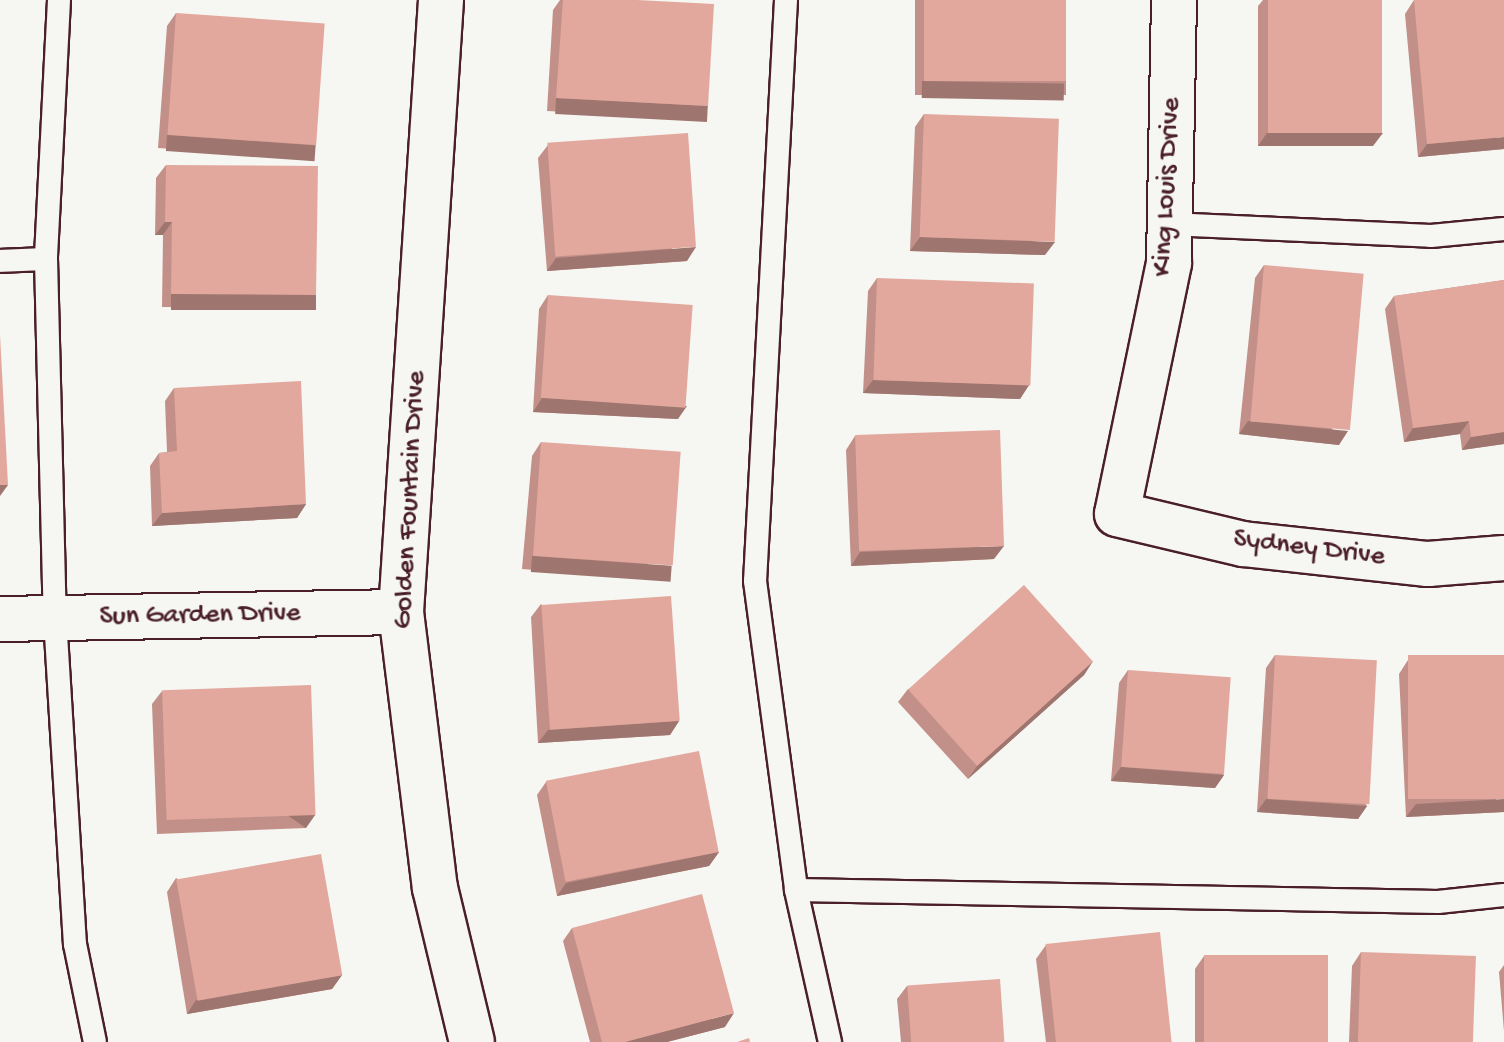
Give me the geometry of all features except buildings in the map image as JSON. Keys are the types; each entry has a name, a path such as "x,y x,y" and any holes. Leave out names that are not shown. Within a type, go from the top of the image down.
{"street":[{"name":"Golden Fountain Drive","path":"441,0 401,612 435,888 472,1042"},
{"name":"King Louis Drive","path":"1117,514 1169,263 1174,0"},
{"name":"Sydney Drive","path":"1117,514 1243,544 1428,564 1504,558"},
{"name":"Sun Garden Drive","path":"0,619 401,612"}],"lane":[{"path":"59,0 46,259 55,618 75,944 95,1042"},
{"path":"786,0 755,581 796,890 830,1042"},
{"path":"1169,224 1431,236 1504,229"},
{"path":"0,261 46,259"},
{"path":"796,890 1438,902 1504,895"}]}
